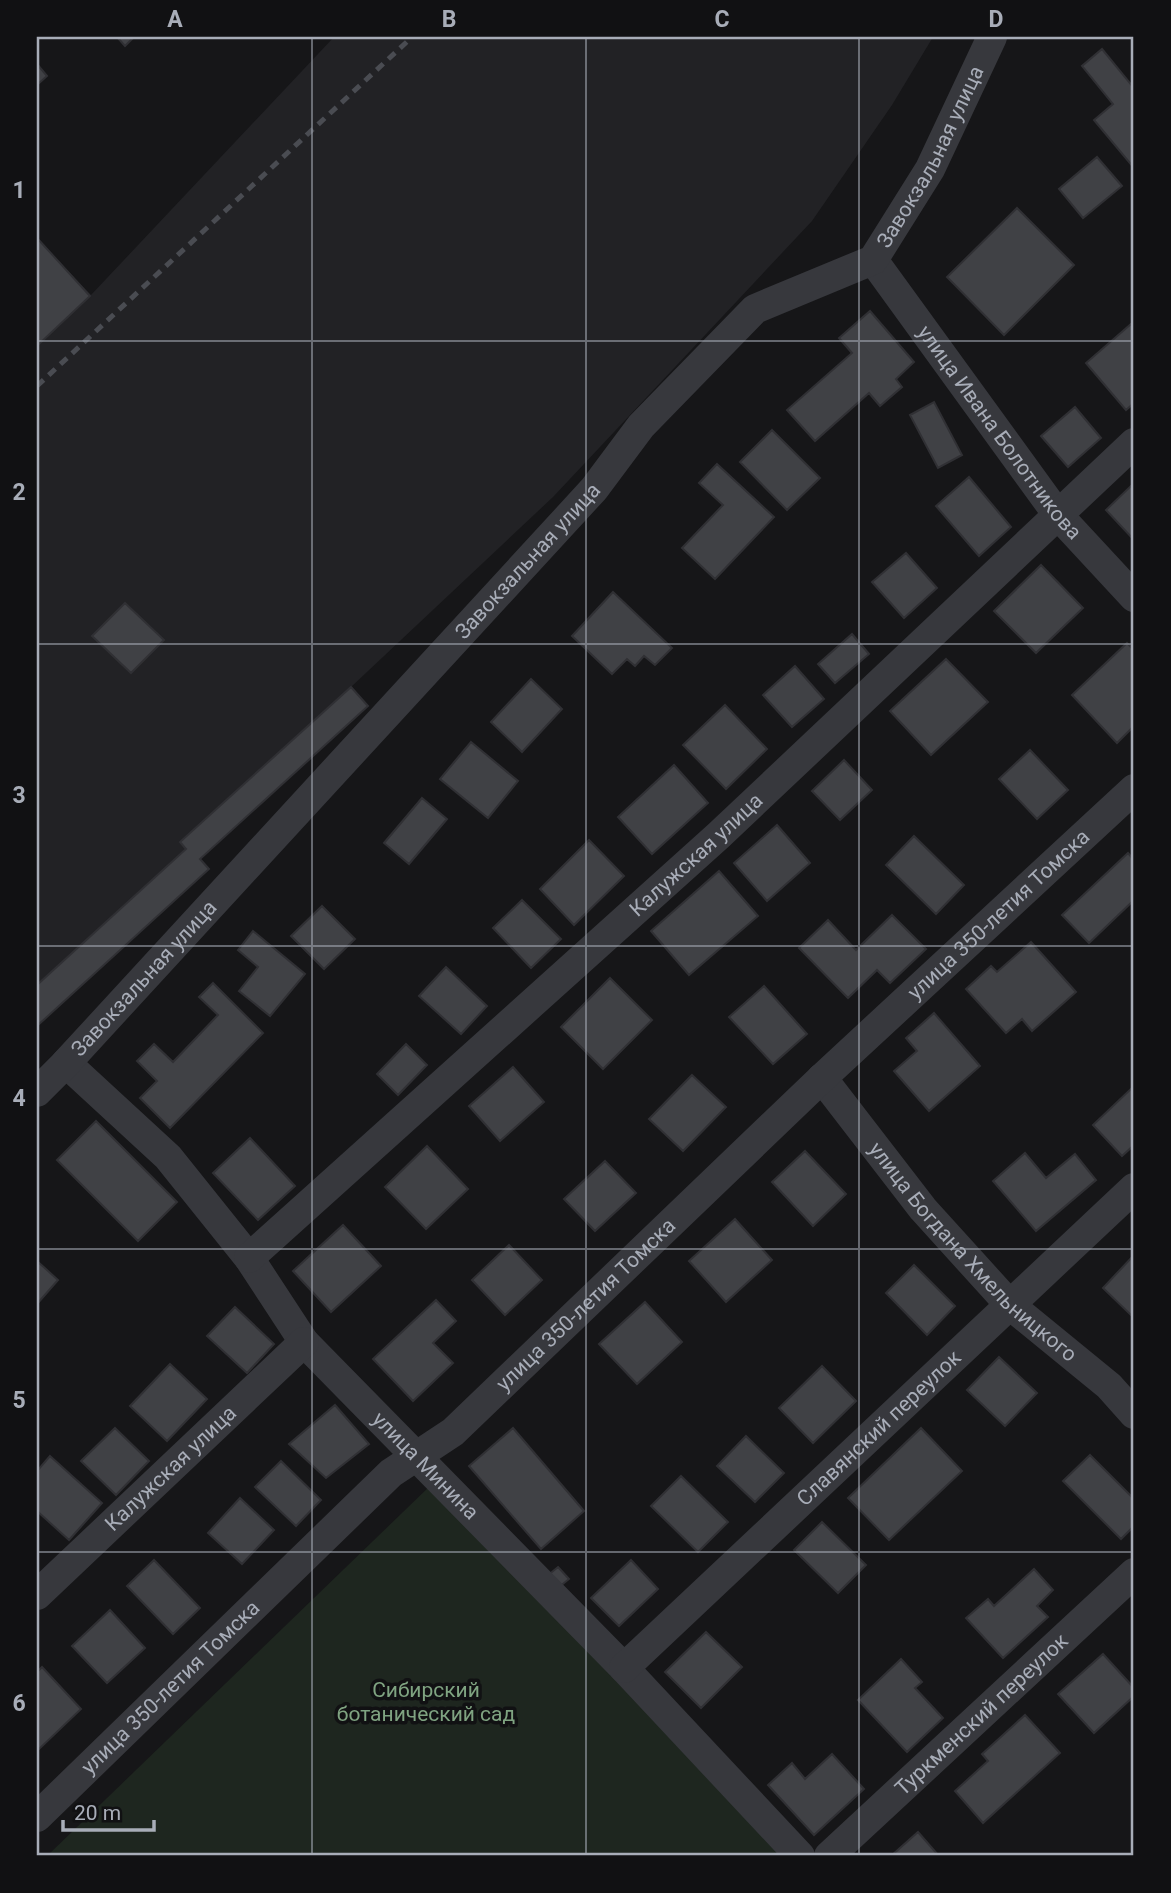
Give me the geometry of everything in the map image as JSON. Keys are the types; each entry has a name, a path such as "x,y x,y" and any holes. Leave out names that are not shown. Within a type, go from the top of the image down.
{"street":[{"name":"Завокзальная улица","path":"37,1092 594,489 641,426 755,309 873,260 930,169 992,37"},
{"name":"улица Ивана Болотникова","path":"873,260 1058,514 1134,597"},
{"name":"Калужская улица","path":"249,1258 718,836 1134,443"},
{"name":"улица 350-летия Томска","path":"37,1816 391,1473 453,1432 822,1078 1134,789"},
{"name":"улица Минина","path":"66,1063 168,1157 249,1258 304,1342 624,1668 800,1856"},
{"name":"улица Богдана Хмельницкого","path":"822,1078 923,1209 1010,1305 1109,1386 1134,1413"},
{"name":"Славянский переулок","path":"624,1668 1134,1188"},
{"name":"Калужская улица","path":"37,1595 304,1342"},
{"name":"Туркменский переулок","path":"829,1856 1134,1573"}],"shaded area":[{"path":"334,37 933,37 892,105 812,221 553,497 181,842 186,849 37,985 37,238 91,295"}],"green space":[{"name":"Сибирский ботанический сад","path":"432,1484 787,1856 47,1856"}],"building":[{"path":"117,37 134,37 125,46"},
{"path":"1102,49 1134,88 1134,168 1094,120 1113,104 1082,66"},
{"path":"37,64 47,76 37,85"},
{"path":"1097,157 1122,186 1083,218 1059,189"},
{"path":"1017,208 1074,265 1004,335 947,277"},
{"path":"37,238 90,296 37,346"},
{"path":"870,311 914,362 896,379 902,387 880,406 869,393 815,441 787,410 852,353 839,338"},
{"path":"1131,324 1134,328 1134,403 1126,410 1086,363"},
{"path":"934,402 962,455 938,468 910,415"},
{"path":"1075,407 1101,438 1068,467 1041,436"},
{"path":"772,430 820,478 787,510 740,462"},
{"path":"717,464 774,517 715,579 682,548 723,505 699,483"},
{"path":"969,477 1011,527 979,556 936,506"},
{"path":"1134,483 1134,540 1106,510"},
{"path":"906,553 937,588 904,618 872,582"},
{"path":"1041,565 1083,608 1036,653 994,611"},
{"path":"613,592 672,648 655,665 644,656 635,666 627,659 612,674 572,636"},
{"path":"125,603 164,640 131,673 92,636"},
{"path":"852,634 869,654 835,683 818,664"},
{"path":"1127,643 1134,650 1134,726 1117,743 1072,695"},
{"path":"946,659 988,702 931,755 890,711"},
{"path":"795,666 824,699 792,727 763,695"},
{"path":"531,679 562,709 522,752 491,722"},
{"path":"351,687 368,706 200,859 209,869 37,1026 37,985 186,849 180,842"},
{"path":"725,705 767,749 726,789 683,745"},
{"path":"471,742 518,781 488,818 440,779"},
{"path":"1030,750 1068,790 1037,819 999,779"},
{"path":"844,760 872,790 840,820 812,791"},
{"path":"674,765 708,803 652,854 618,817"},
{"path":"422,798 447,819 409,864 384,843"},
{"path":"777,825 810,863 767,901 734,863"},
{"path":"914,836 964,885 936,914 886,865"},
{"path":"589,840 624,876 574,925 540,889"},
{"path":"1128,853 1134,860 1134,900 1089,943 1062,915"},
{"path":"719,871 758,916 689,975 651,931"},
{"path":"522,900 561,939 531,968 493,928"},
{"path":"322,906 355,939 324,969 291,936"},
{"path":"892,915 926,949 890,983 877,970 848,998 799,948 828,920 856,950"},
{"path":"253,931 305,974 270,1016 239,991 258,967 238,950"},
{"path":"1031,942 1076,992 1032,1031 1022,1019 1006,1033 966,989 991,966 997,972"},
{"path":"446,967 487,1006 461,1034 419,996"},
{"path":"610,978 652,1020 603,1069 561,1027"},
{"path":"213,983 263,1033 170,1128 140,1098 157,1081 137,1061 154,1044 173,1062 218,1015 199,997"},
{"path":"764,986 807,1034 773,1064 729,1017"},
{"path":"934,1013 980,1066 929,1111 894,1071 917,1051 906,1038"},
{"path":"406,1044 427,1065 398,1095 377,1074"},
{"path":"513,1067 544,1102 500,1141 469,1106"},
{"path":"692,1075 726,1107 683,1151 649,1119"},
{"path":"1134,1086 1134,1145 1122,1156 1093,1125"},
{"path":"96,1121 177,1202 138,1241 57,1160"},
{"path":"250,1138 295,1186 258,1220 213,1173"},
{"path":"427,1146 468,1189 426,1229 385,1187"},
{"path":"805,1151 846,1194 813,1226 772,1182"},
{"path":"1025,1153 1046,1178 1075,1154 1096,1180 1036,1231 993,1181"},
{"path":"605,1161 636,1193 595,1231 564,1199"},
{"path":"735,1219 772,1260 726,1302 689,1261"},
{"path":"343,1225 381,1266 331,1312 293,1271"},
{"path":"509,1245 542,1280 505,1315 472,1280"},
{"path":"1134,1255 1134,1318 1103,1288"},
{"path":"37,1261 58,1280 37,1304"},
{"path":"914,1265 955,1306 927,1335 886,1293"},
{"path":"436,1300 456,1321 433,1343 453,1363 413,1401 373,1359"},
{"path":"645,1302 682,1342 637,1384 599,1344"},
{"path":"235,1307 274,1344 247,1373 207,1336"},
{"path":"999,1357 1037,1393 1005,1426 967,1390"},
{"path":"170,1364 207,1399 167,1441 130,1406"},
{"path":"822,1366 856,1401 813,1443 779,1408"},
{"path":"335,1405 369,1444 326,1478 289,1444"},
{"path":"115,1428 149,1461 116,1495 81,1461"},
{"path":"513,1428 584,1511 541,1549 469,1466"},
{"path":"921,1428 962,1471 889,1540 848,1498"},
{"path":"746,1436 784,1473 755,1502 717,1466"},
{"path":"1090,1455 1134,1499 1134,1526 1121,1539 1063,1481"},
{"path":"50,1456 102,1503 69,1540 37,1511 37,1471"},
{"path":"281,1461 321,1500 296,1526 255,1487"},
{"path":"681,1476 728,1522 698,1552 651,1506"},
{"path":"240,1498 274,1530 242,1564 208,1533"},
{"path":"822,1522 866,1565 838,1593 794,1550"},
{"path":"154,1560 200,1608 173,1634 127,1586"},
{"path":"631,1560 658,1589 619,1626 591,1598"},
{"path":"558,1567 569,1579 558,1588 547,1576"},
{"path":"1034,1569 1053,1590 1037,1606 1048,1617 1003,1658 966,1618 988,1599 994,1606"},
{"path":"110,1610 145,1648 107,1683 72,1646"},
{"path":"706,1632 742,1667 701,1708 665,1672"},
{"path":"1103,1654 1134,1688 1134,1696 1094,1733 1058,1694"},
{"path":"901,1659 922,1682 915,1688 943,1718 907,1752 858,1700"},
{"path":"42,1667 81,1709 37,1751 37,1672"},
{"path":"1025,1715 1060,1753 983,1823 955,1791 988,1761 982,1754"},
{"path":"832,1754 864,1789 814,1835 768,1785 792,1763 805,1779"},
{"path":"918,1832 939,1856 891,1856"}],"railway":[{"path":"37,386 412,37"}]}
